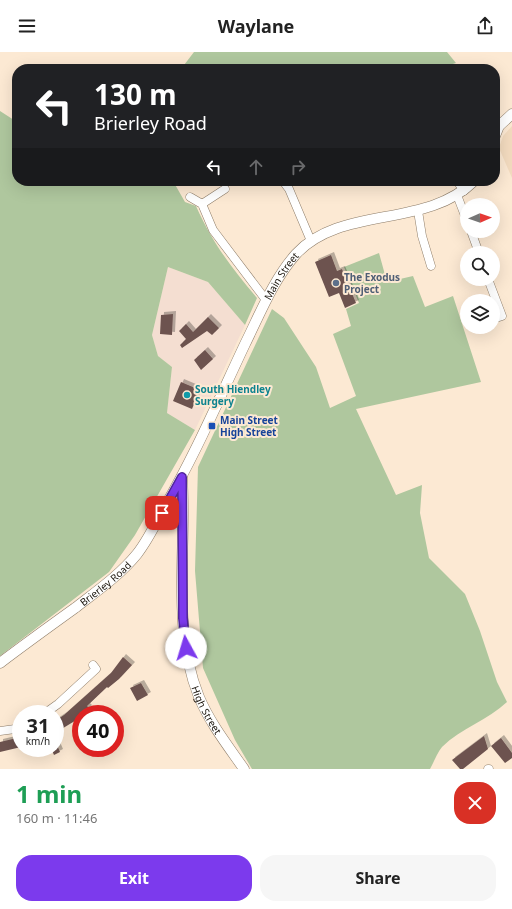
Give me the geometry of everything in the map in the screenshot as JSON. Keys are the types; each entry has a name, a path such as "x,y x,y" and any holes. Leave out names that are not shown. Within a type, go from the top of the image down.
{"street":[{"path":"500,122 512,114"},
{"path":"287,186 310,241"},
{"path":"459,186 462,198"},
{"name":"Main Street","path":"182,477 266,300 295,256 310,241 336,229 418,211 438,205 461,193 469,186"},
{"path":"202,204 225,189"},
{"path":"190,197 202,204 213,230 266,300"},
{"path":"418,211 422,236 431,266"},
{"name":"Brierley Road","path":"0,663 117,575 137,554 182,477"},
{"name":"High Street","path":"182,477 183,618 191,673 200,697 212,721 244,769"},
{"path":"57,705 96,669 93,665"},
{"path":"0,731 12,729"}],"shaded area":[{"path":"512,126 512,178 500,150 503,136"},
{"path":"168,267 208,282 245,325 195,430 167,413 172,367 158,356 152,335"}],"green space":[{"path":"194,52 447,52 456,63 453,64 185,64"},
{"path":"0,111 12,119 12,186 176,186 185,202 196,206 202,220 223,255 257,298 245,325 208,282 168,267 152,335 158,356 172,367 167,413 195,430 135,535 109,572 0,656"},
{"path":"379,253 387,282 413,276 425,307 453,296 460,318 460,334 465,334 481,382 356,409 396,495 422,485 420,513 429,558 465,594 480,631 497,682 507,702 492,714 449,740 440,749 430,769 252,769 235,740 203,668 195,571 198,467 272,309 284,318 316,367 330,408 356,396 333,334 351,326 346,309 359,303 344,267"}],"building":[{"name":"The Exodus Project","path":"331,255 337,271 342,269 356,303 345,308 339,293 329,297 315,262"},
{"path":"173,314 172,335 160,334 161,315"},
{"path":"208,317 219,328 212,335 207,331 182,348 180,345 186,339 179,331 186,324 193,332"},
{"path":"205,350 213,359 201,370 194,360"},
{"name":"South Hiendley Surgery","path":"181,382 200,390 192,409 173,401"},
{"path":"123,657 132,665 119,679 108,688 107,687 88,705 75,705 111,673"},
{"path":"141,683 148,695 137,701 130,688"},
{"path":"72,708 72,723 64,728 64,715"},
{"path":"484,736 488,749 463,769 460,769 452,760"},
{"path":"501,738 512,753 512,758 505,763 491,746"},
{"path":"12,739 12,749 0,752 0,742"}],"place":[{"name":"The Exodus Project","path":"336,283"},
{"name":"South Hiendley Surgery","path":"187,395"},
{"name":"Main Street High Street","path":"212,426"}],"route":[{"path":"162,513 182,477 184,498 182,592 186,648"}]}
